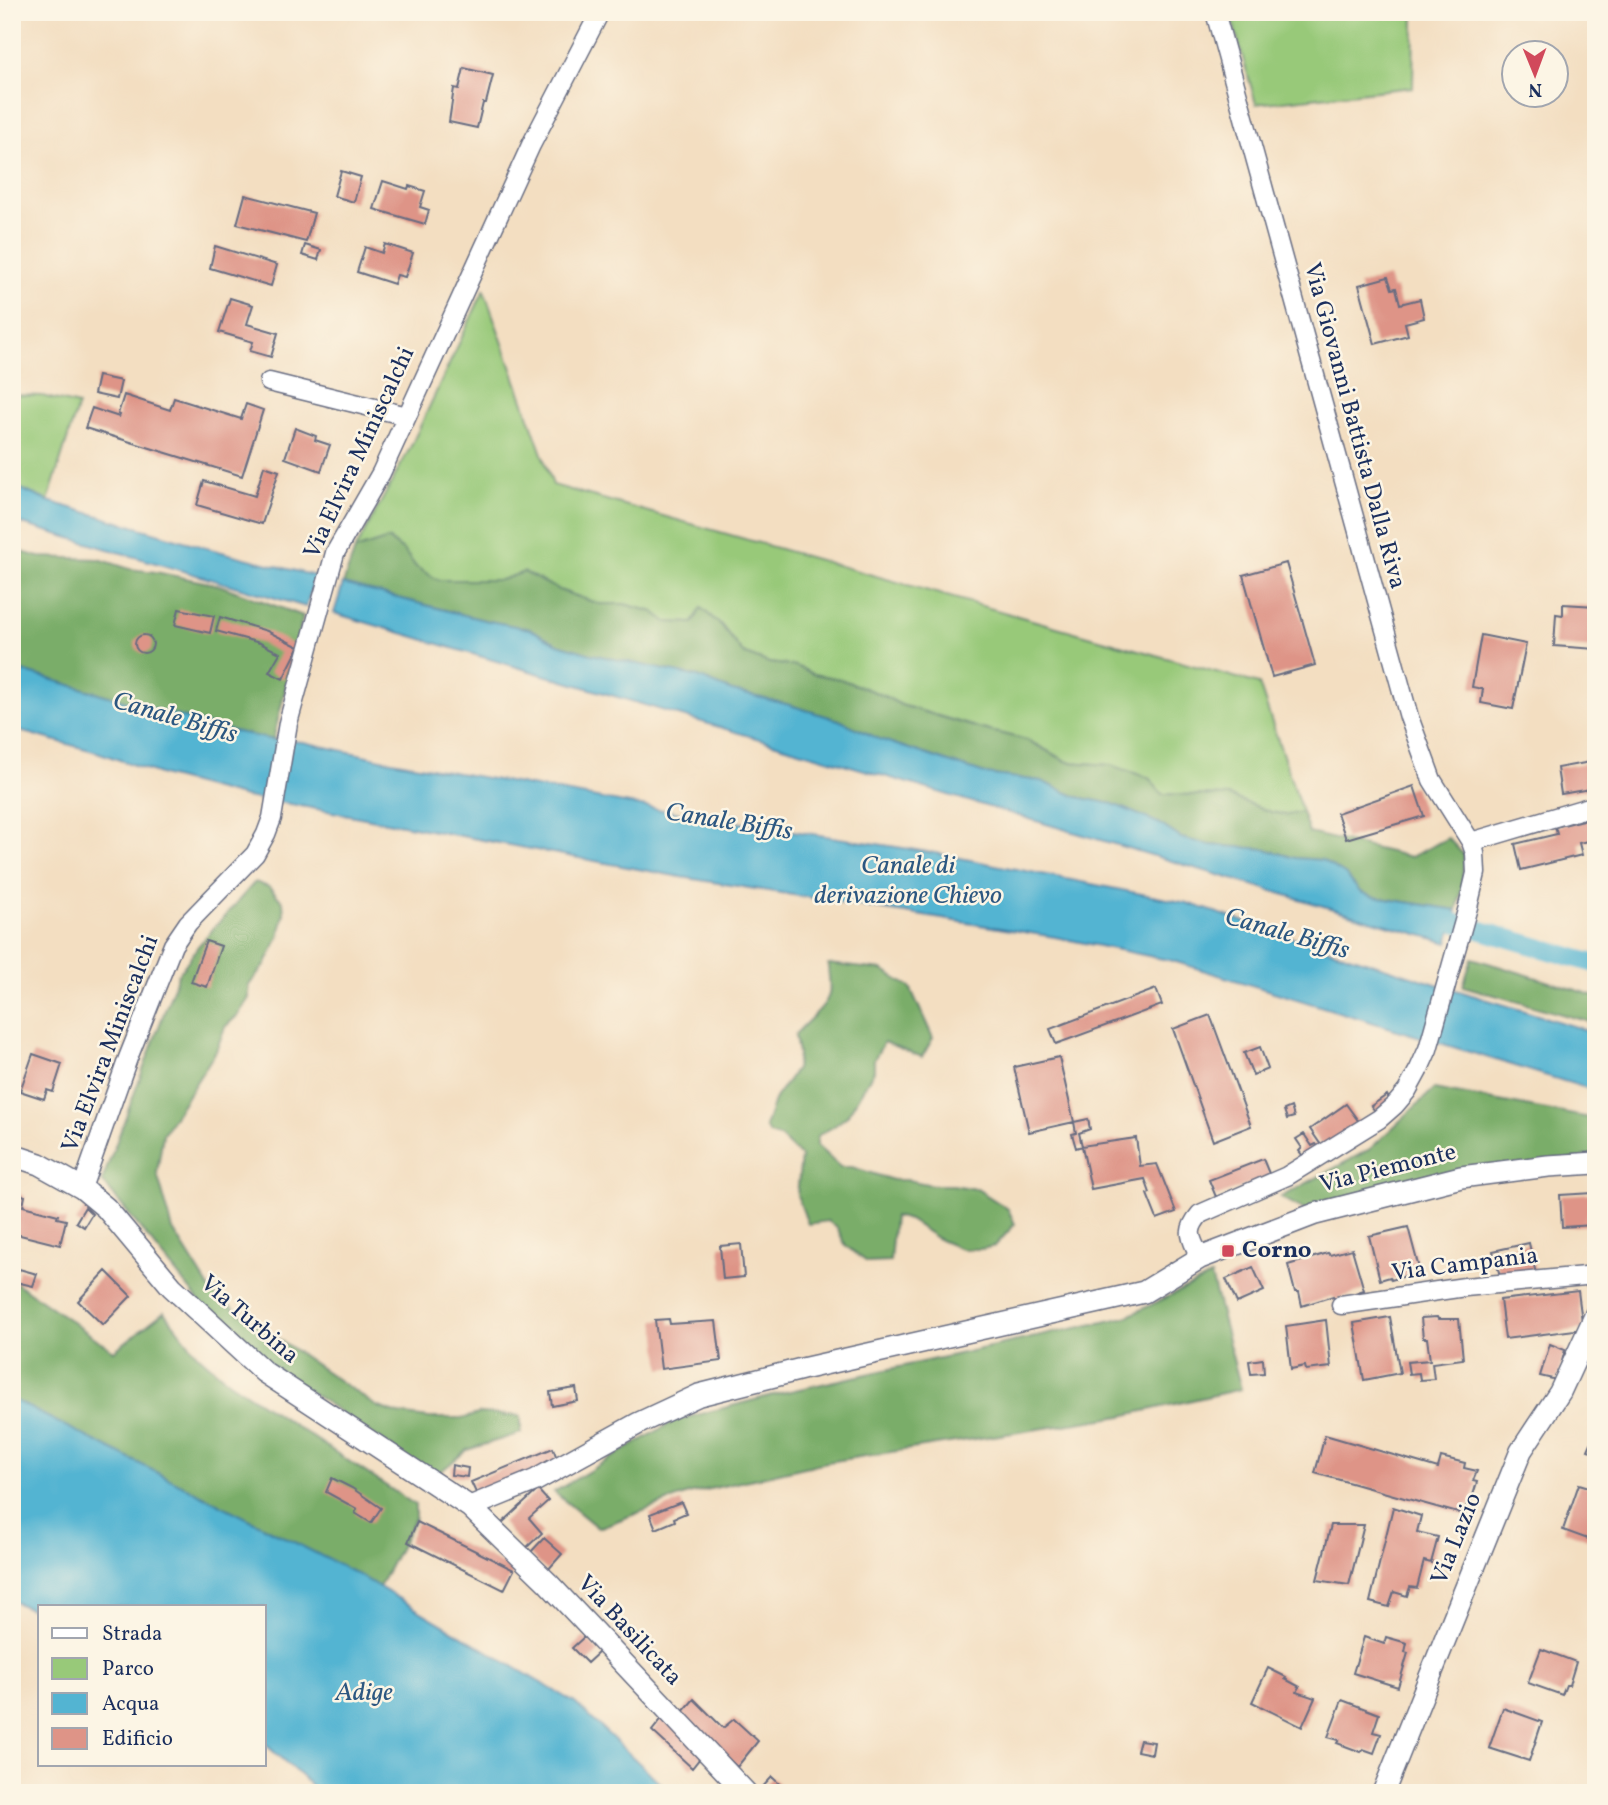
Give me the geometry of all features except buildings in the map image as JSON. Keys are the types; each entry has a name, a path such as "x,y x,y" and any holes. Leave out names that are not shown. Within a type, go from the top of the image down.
{"street":[{"name":"Via Elvira Miniscalchi","path":"82,1188 128,1058 173,945 188,923 254,854 267,834 288,723 335,553 381,473 531,145 600,12"},
{"name":"Via Giovanni Battista Dalla Riva","path":"1200,1258 1190,1235 1192,1224 1200,1214 1287,1176 1379,1119 1407,1091 1428,1049 1476,873 1475,853 1471,842 1432,780 1409,717 1215,12"},
{"path":"269,382 407,416"},
{"path":"1471,842 1596,805"},
{"name":"Via Turbina","path":"12,1155 39,1164 82,1188 106,1208 172,1287 264,1372 470,1507"},
{"name":"Via Piemonte","path":"470,1507 536,1480 639,1423 699,1395 802,1368 1144,1292 1200,1258 1315,1214 1461,1177 1596,1163"},
{"name":"Via Campania","path":"1341,1306 1465,1287 1596,1275"},
{"name":"Via Lazio","path":"1383,1793 1521,1451 1560,1392 1596,1314"},
{"name":"Via Basilicata","path":"470,1507 548,1583 746,1793"}],"green space":[{"path":"1230,12 1414,12 1413,87 1256,104"},
{"path":"484,290 553,485 1259,684 1302,812 1288,815 1271,812 1228,796 1161,794 1149,778 1111,765 1068,762 1027,740 901,705 840,679 813,674 796,666 769,663 743,653 721,625 701,608 693,623 666,622 654,612 624,604 599,604 559,590 524,572 501,580 438,580 416,567 404,551 389,539 355,550 410,448"},
{"path":"12,395 42,396 78,405 48,501 12,485"},
{"path":"388,539 404,551 416,567 438,580 501,580 524,572 559,590 599,604 624,604 654,612 667,622 693,623 701,608 721,625 743,653 769,663 796,666 813,674 840,679 901,705 1027,740 1068,762 1111,765 1149,778 1162,794 1229,796 1271,812 1288,815 1302,812 1309,833 1411,857 1448,838 1464,855 1457,910 1374,897 1360,892 1346,875 1322,860 1295,858 1265,849 1209,845 1181,838 1158,823 1113,804 1077,797 1041,781 985,774 879,739 839,720 732,691 698,677 590,654 558,644 530,629 343,584 355,550"},
{"path":"12,549 39,557 99,559 130,569 219,585 303,616 273,740 215,727 12,668"},
{"path":"255,882 269,887 283,902 284,914 279,937 266,964 249,985 249,998 238,1015 225,1027 216,1051 163,1134 157,1173 173,1230 213,1294 376,1406 398,1414 429,1418 465,1418 481,1413 521,1416 521,1433 467,1450 434,1477 224,1332 102,1181 178,975 198,946"},
{"path":"1472,958 1596,996 1596,1024 1463,986"},
{"path":"828,964 882,970 910,987 933,1038 922,1057 884,1042 874,1060 874,1071 847,1116 817,1136 817,1146 840,1167 852,1167 893,1180 977,1189 1008,1209 1015,1224 995,1246 961,1249 940,1240 909,1220 894,1216 890,1261 867,1262 846,1246 837,1228 828,1221 808,1224 797,1195 801,1157 780,1137 769,1134 765,1127 775,1098 796,1069 798,1055 795,1035 819,1010 829,994"},
{"path":"1434,1089 1596,1119 1596,1155 1306,1211 1281,1197 1370,1149"},
{"path":"1211,1276 1241,1389 1122,1416 827,1462 688,1494 598,1528 554,1492 674,1421 781,1393 1126,1317"},
{"path":"12,1280 114,1351 164,1312 198,1355 229,1382 415,1505 415,1518 376,1593 12,1456"}],"water":[{"path":"12,485 48,501 214,550 315,576 306,607 12,521"},
{"path":"343,584 530,629 558,644 591,654 698,677 732,691 839,720 879,739 985,774 1041,781 1077,797 1113,804 1158,823 1181,838 1209,845 1265,849 1295,858 1322,860 1346,875 1360,892 1374,897 1457,910 1448,943 334,613"},
{"name":"Canale di derivazione Chievo","path":"12,668 215,727 273,740 303,742 386,760 696,816 935,853 1187,903 1596,1033 1596,1091 1173,961 1055,937 681,877 245,797 165,776 97,752 12,729"},
{"name":"Adige","path":"12,1399 357,1574 575,1703 671,1793 320,1793 266,1745 266,1605 38,1605 38,1612 12,1601"}],"waterway":[{"path":"1446,920 1596,964"}],"place":[{"name":"Corno","path":"1228,1251"}],"water label":[{"name":"Canale Biffis","path":"175,718"},
{"name":"Canale Biffis","path":"729,822"},
{"name":"Canale Biffis","path":"1287,934"}]}
